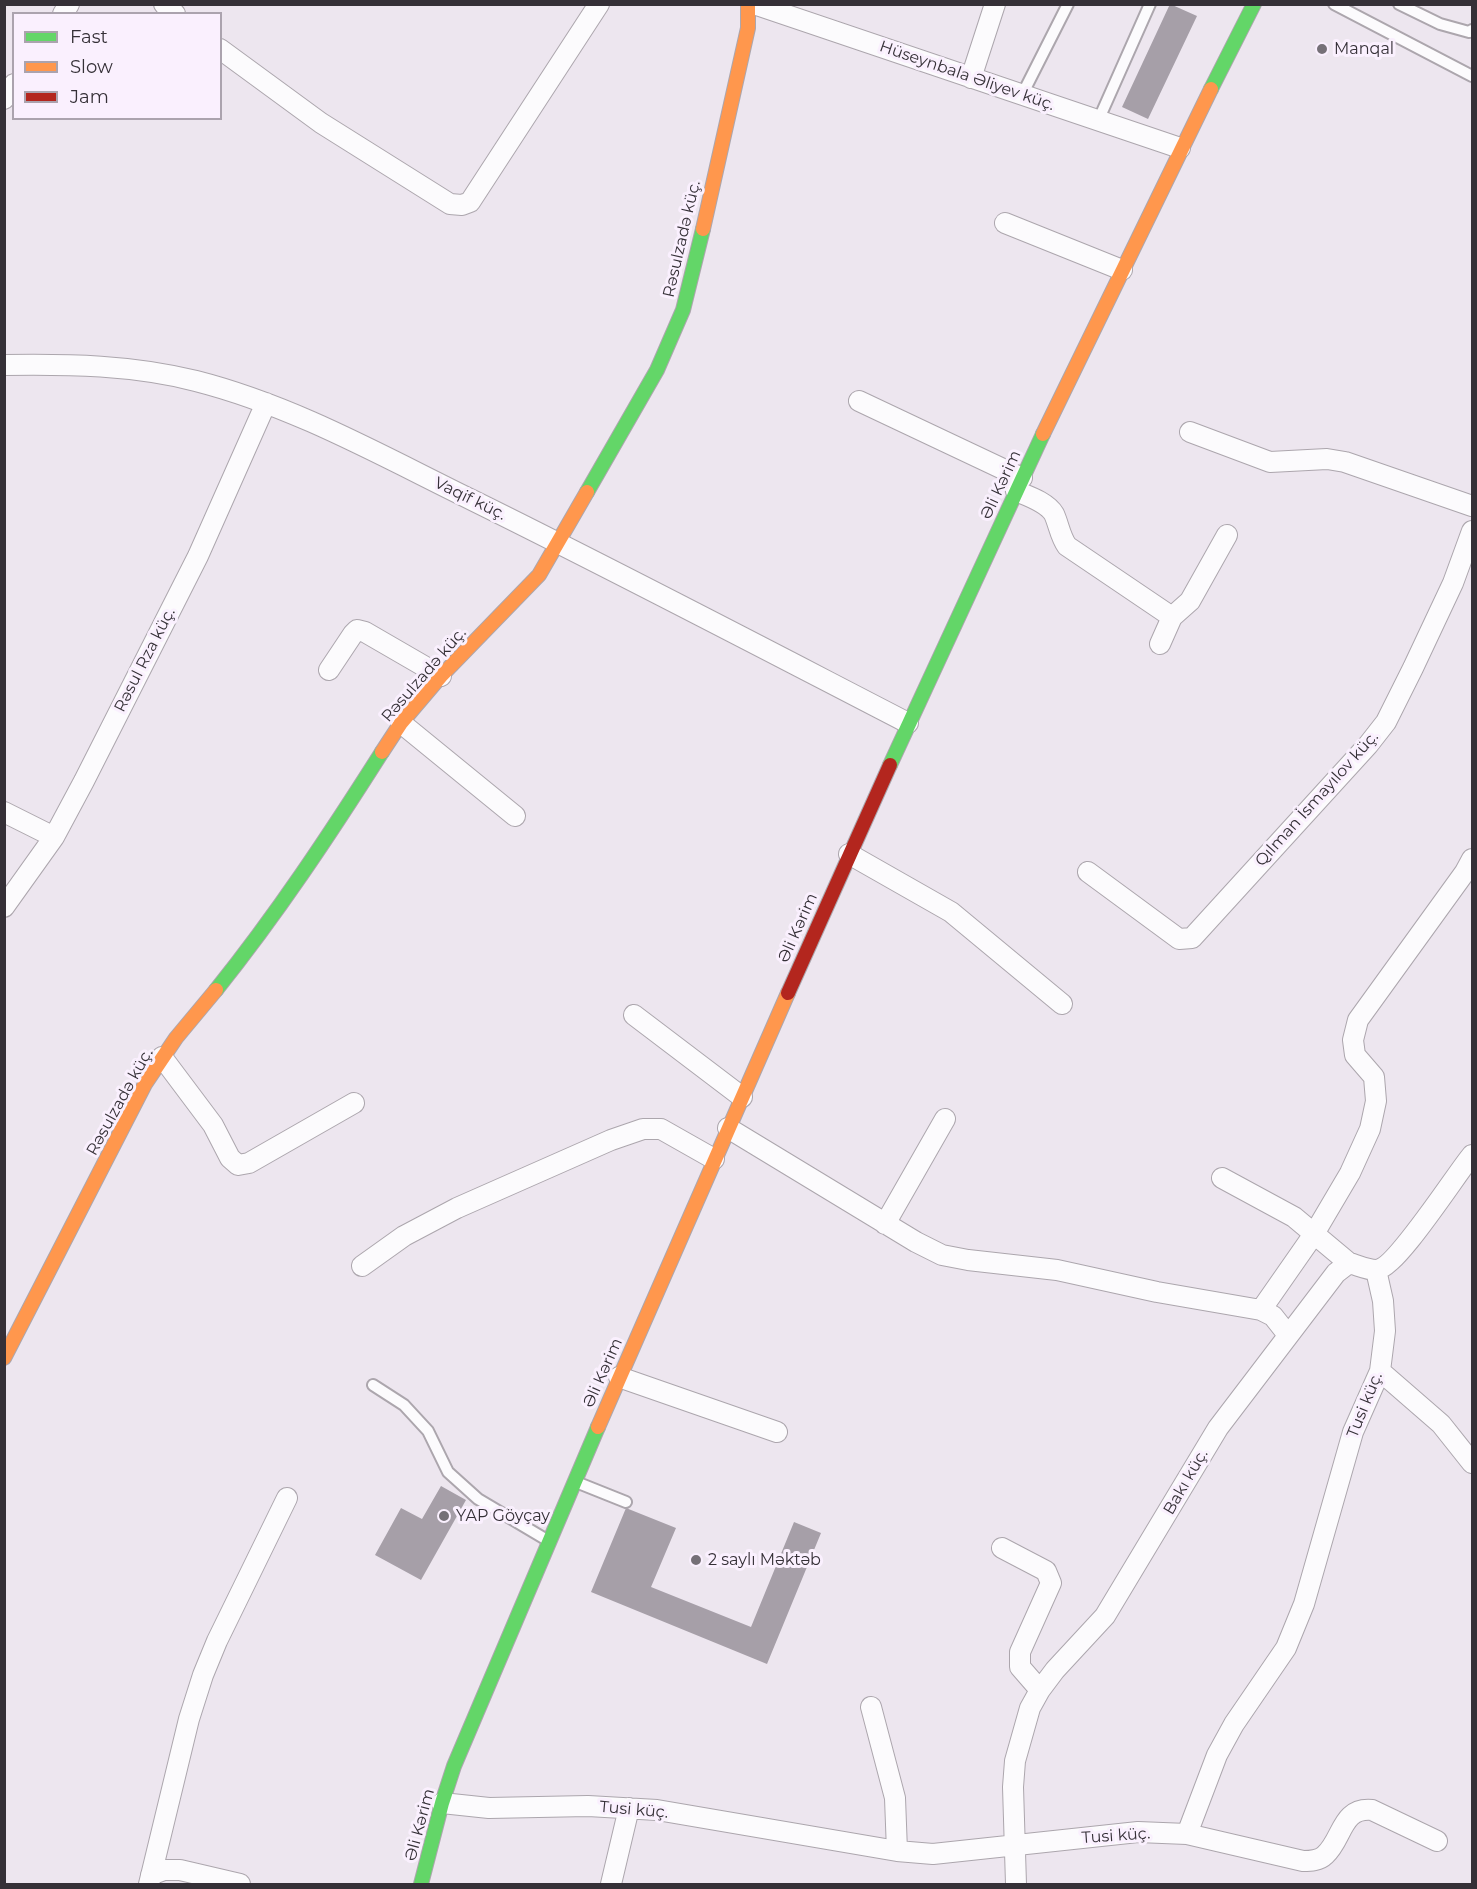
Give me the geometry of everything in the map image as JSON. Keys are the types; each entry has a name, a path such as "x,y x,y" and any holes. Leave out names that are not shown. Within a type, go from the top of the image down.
{"main road":[{"name":"Rəsulzadə küç.","path":"4,1358 145,1084 162,1057 256,940 401,723 441,676 539,575 657,370 683,310 692,280 748,28 748,4"},
{"name":"Əli Kərim","path":"421,1884 454,1766 573,1481 849,854 1019,484 1180,148 1254,4"}],"street":[{"path":"222,50 321,123 450,204 462,205 470,202 599,4"},
{"name":"Hüseynbala Əliyev küç.","path":"754,4 1180,148"},
{"path":"971,78 995,4"},
{"path":"1005,223 1122,270"},
{"name":"Vaqif küç.","path":"4,365 57,364 131,368 196,381 266,403 325,427 558,542 908,723"},
{"path":"858,402 1019,484 1053,513 1061,538 1067,546 1172,617"},
{"name":"Rəsul Rza küç.","path":"4,907 54,837 90,771 198,556 266,403"},
{"path":"1190,432 1270,462 1327,459 1345,462 1473,506"},
{"name":"Qılman İsmayılov küç.","path":"1088,872 1179,939 1192,938 1368,745 1386,722 1453,583 1473,531"},
{"path":"1160,644 1172,617 1190,601 1227,535"},
{"path":"329,670 357,630 365,632 441,676"},
{"path":"401,723 515,816"},
{"path":"4,812 54,837"},
{"path":"849,854 951,912 1062,1004"},
{"path":"1260,1310 1314,1234 1350,1173 1370,1129 1376,1101 1374,1077 1355,1055 1353,1040 1358,1020 1466,872 1473,859"},
{"path":"634,1015 742,1096"},
{"path":"162,1057 213,1125 230,1158 238,1165 249,1164 354,1103"},
{"path":"885,1224 945,1119"},
{"path":"728,1128 885,1224 942,1255 1057,1270 1157,1292 1260,1310 1273,1316 1288,1335"},
{"path":"362,1266 404,1236 457,1208 611,1140 643,1130 661,1129 714,1159"},
{"path":"1222,1178 1294,1216 1349,1263 1376,1270 1385,1267 1404,1247 1473,1155"},
{"name":"Bakı küç.","path":"1016,1884 1012,1802 1015,1761 1030,1708 1055,1670 1105,1616 1218,1428 1336,1273 1349,1263"},
{"name":"Tusi küç.","path":"442,1803 489,1808 588,1806 657,1810 897,1851 933,1854 1138,1832 1187,1834 1218,1755 1234,1724 1286,1648 1304,1604 1353,1432 1380,1371 1384,1347 1383,1301 1376,1270"},
{"path":"1380,1371 1441,1424 1473,1464"},
{"path":"619,1377 777,1432"},
{"path":"150,1880 189,1719 203,1675 217,1641 287,1498"},
{"path":"1002,1548 1046,1571 1051,1583 1020,1652 1020,1667 1040,1690"},
{"path":"871,1707 895,1798 897,1851"},
{"path":"611,1884 629,1808"},
{"path":"1187,1834 1302,1861 1315,1860 1325,1855 1351,1816 1360,1809 1372,1810 1437,1841"},
{"path":"150,1880 164,1870 180,1870 240,1884"}],"lane":[{"path":"1022,95 1068,4"},
{"path":"1098,121 1150,4"},
{"path":"1334,4 1473,76"},
{"path":"1399,4 1440,24 1468,32 1473,30"},
{"path":"373,1385 404,1405 428,1431 448,1472 478,1500 548,1540"},
{"path":"573,1481 626,1502"}],"building":[{"path":"1170,4 1197,16 1148,119 1122,107"},
{"path":"441,1486 466,1500 421,1580 375,1555 401,1508 422,1519"},
{"path":"626,1508 676,1528 651,1587 751,1627 794,1522 821,1533 767,1664 591,1592"}],"traffic: fast":[{"path":"1211,89 1254,4"},
{"path":"587,492 657,370 683,310 703,229"},
{"path":"890,765 1043,434"},
{"path":"216,990 302,873 382,752"},
{"path":"421,1884 454,1766 598,1427"}],"traffic: slow":[{"path":"703,229 748,28 748,4"},
{"path":"1043,434 1211,89"},
{"path":"382,752 401,723 441,676 539,575 587,492"},
{"path":"4,1358 145,1084 176,1038 216,990"},
{"path":"598,1427 788,993"}],"traffic: jam":[{"path":"788,993 890,765"}],"place":[{"name":"Manqal","path":"1322,49"},
{"name":"YAP Göyçay","path":"444,1516"},
{"name":"2 saylı Məktəb","path":"696,1560"}]}
